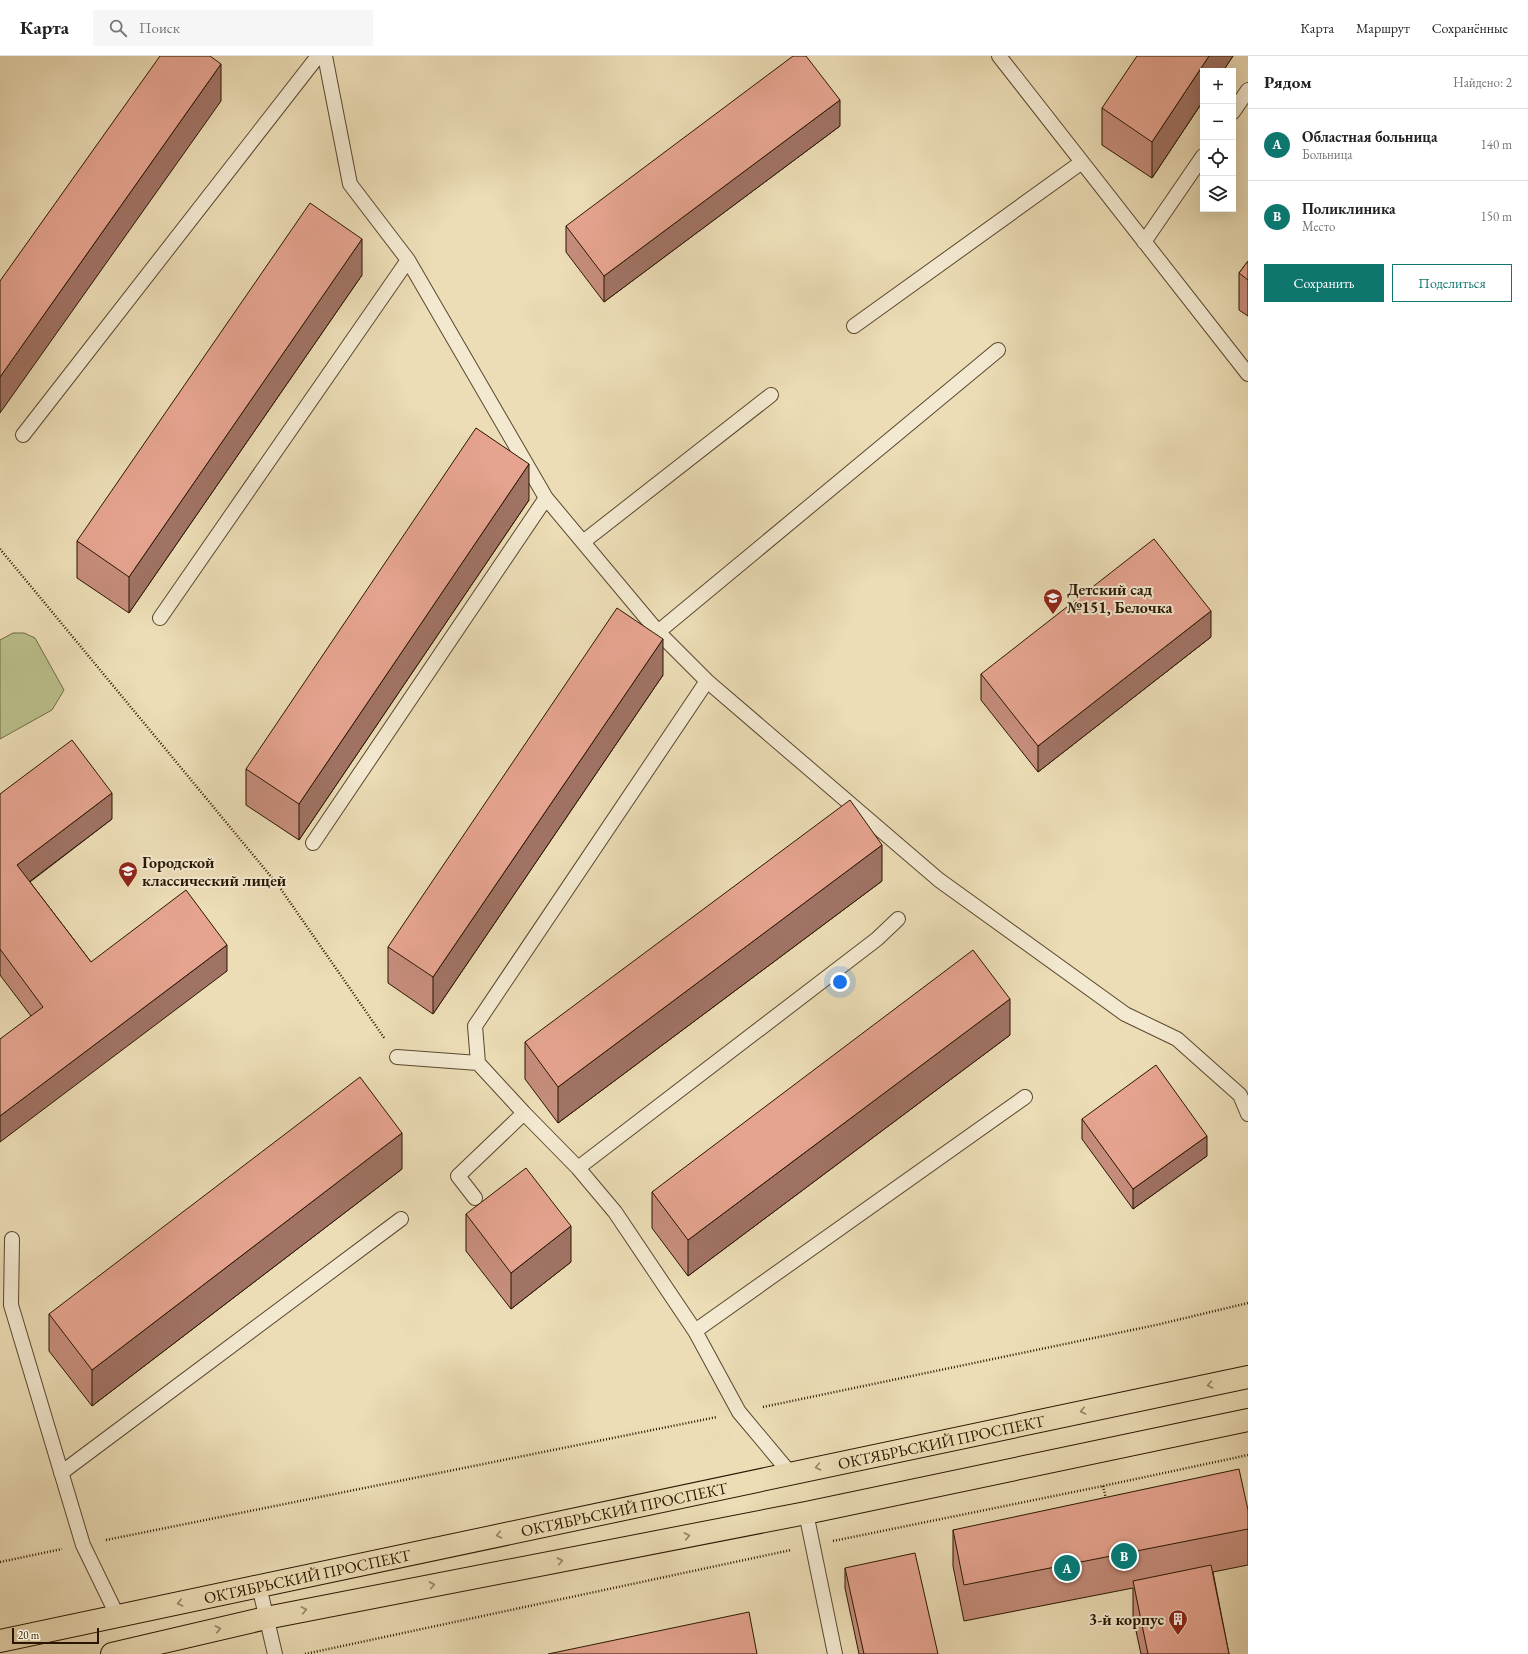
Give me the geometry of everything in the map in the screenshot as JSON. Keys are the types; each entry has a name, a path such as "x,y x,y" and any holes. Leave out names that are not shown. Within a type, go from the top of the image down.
{"main road":[{"name":"ОКТЯБРЬСКИЙ ПРОСПЕКТ","path":"0,1641 1248,1377"},
{"name":"ОКТЯБРЬСКИЙ ПРОСПЕКТ","path":"112,1654 266,1618 806,1513 1248,1420"}],"lane":[{"path":"23,435 318,56"},
{"path":"325,56 350,184 408,260 546,498 658,632 707,681 939,880 1125,1014 1177,1039 1240,1095 1248,1114"},
{"path":"999,56 1248,374"},
{"path":"1236,108 1248,90"},
{"path":"1144,242 1200,160"},
{"path":"854,326 1082,162"},
{"path":"160,618 408,260"},
{"path":"658,632 998,350"},
{"path":"583,542 771,395"},
{"path":"313,843 546,498"},
{"path":"707,681 475,1026 478,1063 578,1168 615,1212 695,1332 739,1412 790,1473"},
{"path":"578,1168 877,939 898,919"},
{"path":"397,1057 478,1063"},
{"path":"695,1332 1025,1097"},
{"path":"475,1198 458,1176 524,1113"},
{"path":"61,1472 401,1219"},
{"path":"12,1239 5,1306 61,1472 83,1545 118,1617"},
{"path":"806,1513 835,1654"},
{"path":"259,1586 275,1654"}],"path":[{"path":"0,549 278,885 397,1057"},
{"path":"0,1562 739,1412 1156,1325 1248,1304"},
{"path":"305,1654 1103,1486 1248,1454"},
{"path":"1103,1486 1106,1501"}],"green space":[{"path":"13,633 24,633 35,638 64,690 52,710 0,739 0,640"}],"building":[{"path":"160,56 210,56 221,64 0,377 0,281"},
{"path":"793,56 806,56 840,100 604,276 566,226"},
{"path":"1137,56 1209,56 1152,142 1102,108"},
{"path":"310,203 362,239 129,577 77,541"},
{"path":"1248,261 1248,280 1239,273"},
{"path":"476,428 529,464 299,804 246,769"},
{"path":"1154,539 1211,611 1038,746 981,674"},
{"path":"617,608 663,639 433,977 388,947"},
{"name":"Городской классический лицей","path":"72,740 112,793 17,865 91,962 186,890 227,945 0,1116 0,1039 43,1007 0,949 0,794"},
{"path":"850,800 882,845 558,1087 525,1042"},
{"path":"973,950 1010,999 688,1240 652,1192"},
{"path":"1156,1065 1207,1136 1133,1189 1082,1119"},
{"path":"360,1077 402,1133 92,1370 49,1314"},
{"path":"526,1168 571,1226 511,1273 466,1214"},
{"path":"1239,1469 1248,1510 1248,1529 964,1585 953,1530"},
{"path":"915,1553 938,1654 864,1654 845,1568"},
{"path":"1211,1565 1229,1654 1148,1654 1133,1581"},
{"path":"749,1612 757,1654 548,1654"}],"place":[{"name":"Детский сад №151, Белочка","path":"1053,615"},
{"name":"Городской классический лицей","path":"128,888"},
{"name":"Поликлиника","path":"1124,1556"},
{"name":"Областная больница","path":"1067,1568"},
{"name":"3-й корпус","path":"1178,1636"}]}
